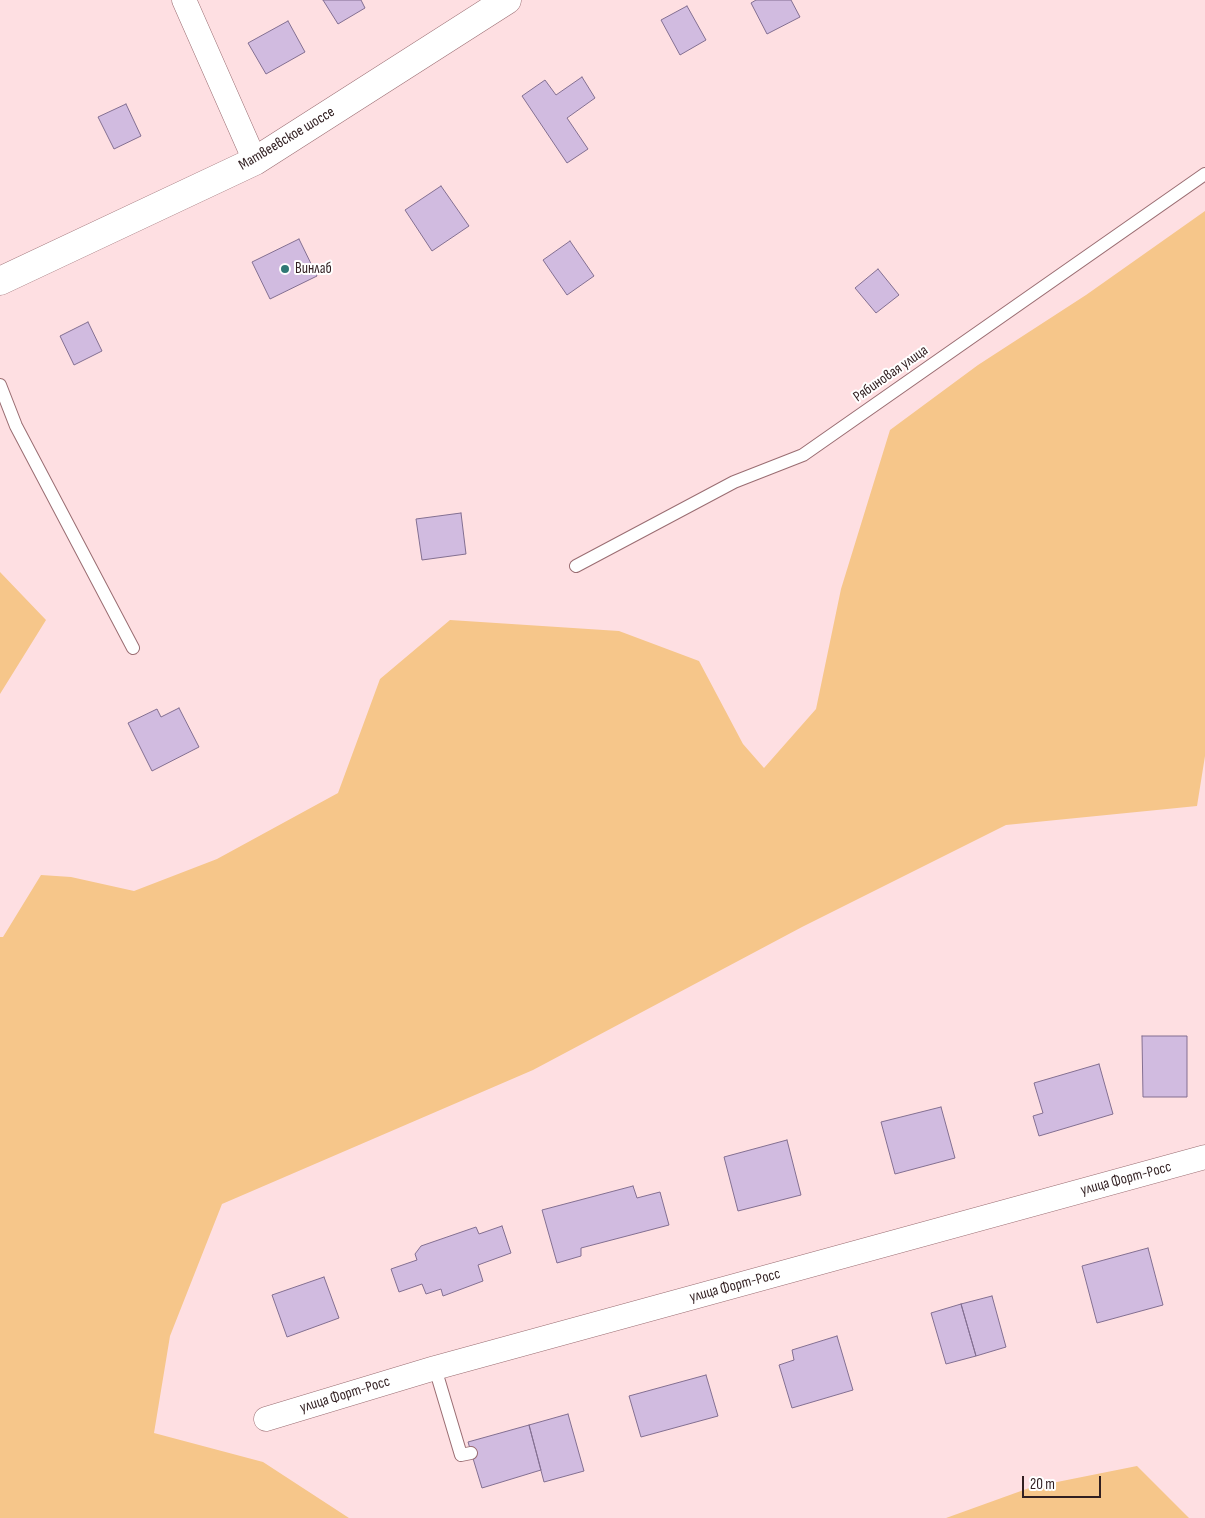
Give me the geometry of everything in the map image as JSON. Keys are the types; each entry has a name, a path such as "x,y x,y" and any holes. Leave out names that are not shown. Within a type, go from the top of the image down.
{"main road":[{"name":"Матвеевское шоссе","path":"0,281 255,161 507,0"}],"street":[{"path":"184,0 255,161"},
{"name":"улица Форт-Росс","path":"266,1419 435,1368 1205,1157"}],"lane":[{"name":"Рябиновая улица","path":"576,566 734,482 803,455 1205,174"},
{"path":"0,385 16,426 133,648"},
{"path":"435,1368 461,1455 471,1453"}],"shaded area":[{"path":"1205,211 1205,756 1197,806 1006,825 802,927 533,1070 222,1204 170,1336 154,1433 263,1462 349,1518 0,1518 0,937 3,937 41,875 71,877 134,891 217,859 338,793 380,679 450,620 619,631 699,661 743,744 764,768 816,709 841,589 890,430 978,365 1086,295"},
{"path":"0,572 46,620 0,694"},
{"path":"1137,1466 1189,1518 946,1518 1032,1487"}],"building":[{"path":"323,0 361,0 365,8 338,24"},
{"path":"756,0 791,0 800,17 767,34 751,3"},
{"path":"687,6 706,40 680,55 661,20"},
{"path":"288,21 305,52 266,74 248,43"},
{"path":"582,77 595,98 567,118 588,149 567,163 522,96 545,80 556,95"},
{"path":"126,104 141,136 114,149 98,117"},
{"path":"441,186 469,226 432,251 405,210"},
{"name":"Винлаб","path":"299,239 317,276 270,299 252,262"},
{"path":"570,241 594,276 567,295 543,260"},
{"path":"878,269 899,295 876,313 855,288"},
{"path":"88,322 102,351 74,365 60,336"},
{"path":"461,513 466,554 422,560 416,519"},
{"path":"179,708 199,747 152,771 128,723 157,709 161,717"},
{"path":"1142,1036 1187,1036 1187,1097 1143,1097"},
{"path":"1099,1064 1113,1114 1039,1136 1033,1116 1043,1113 1034,1083"},
{"path":"941,1107 955,1158 895,1174 881,1122"},
{"path":"787,1140 801,1195 738,1211 724,1157"},
{"path":"633,1186 637,1198 660,1192 669,1225 581,1248 581,1256 557,1263 542,1210"},
{"path":"502,1226 511,1253 478,1265 483,1281 443,1296 441,1289 426,1294 422,1284 399,1292 391,1269 417,1260 415,1254 421,1246 476,1227 479,1234"},
{"path":"1148,1248 1163,1305 1097,1323 1082,1266"},
{"path":"324,1277 339,1318 287,1337 272,1295"},
{"path":"992,1296 1006,1347 976,1356 961,1304"},
{"path":"961,1304 976,1356 946,1364 931,1313"},
{"path":"837,1336 853,1390 792,1408 779,1365 794,1360 792,1350"},
{"path":"706,1375 718,1416 641,1437 629,1396"},
{"path":"568,1414 584,1471 544,1482 529,1425"},
{"path":"529,1425 541,1470 482,1488 468,1442"}],"place":[{"name":"Винлаб","path":"285,269"}]}
